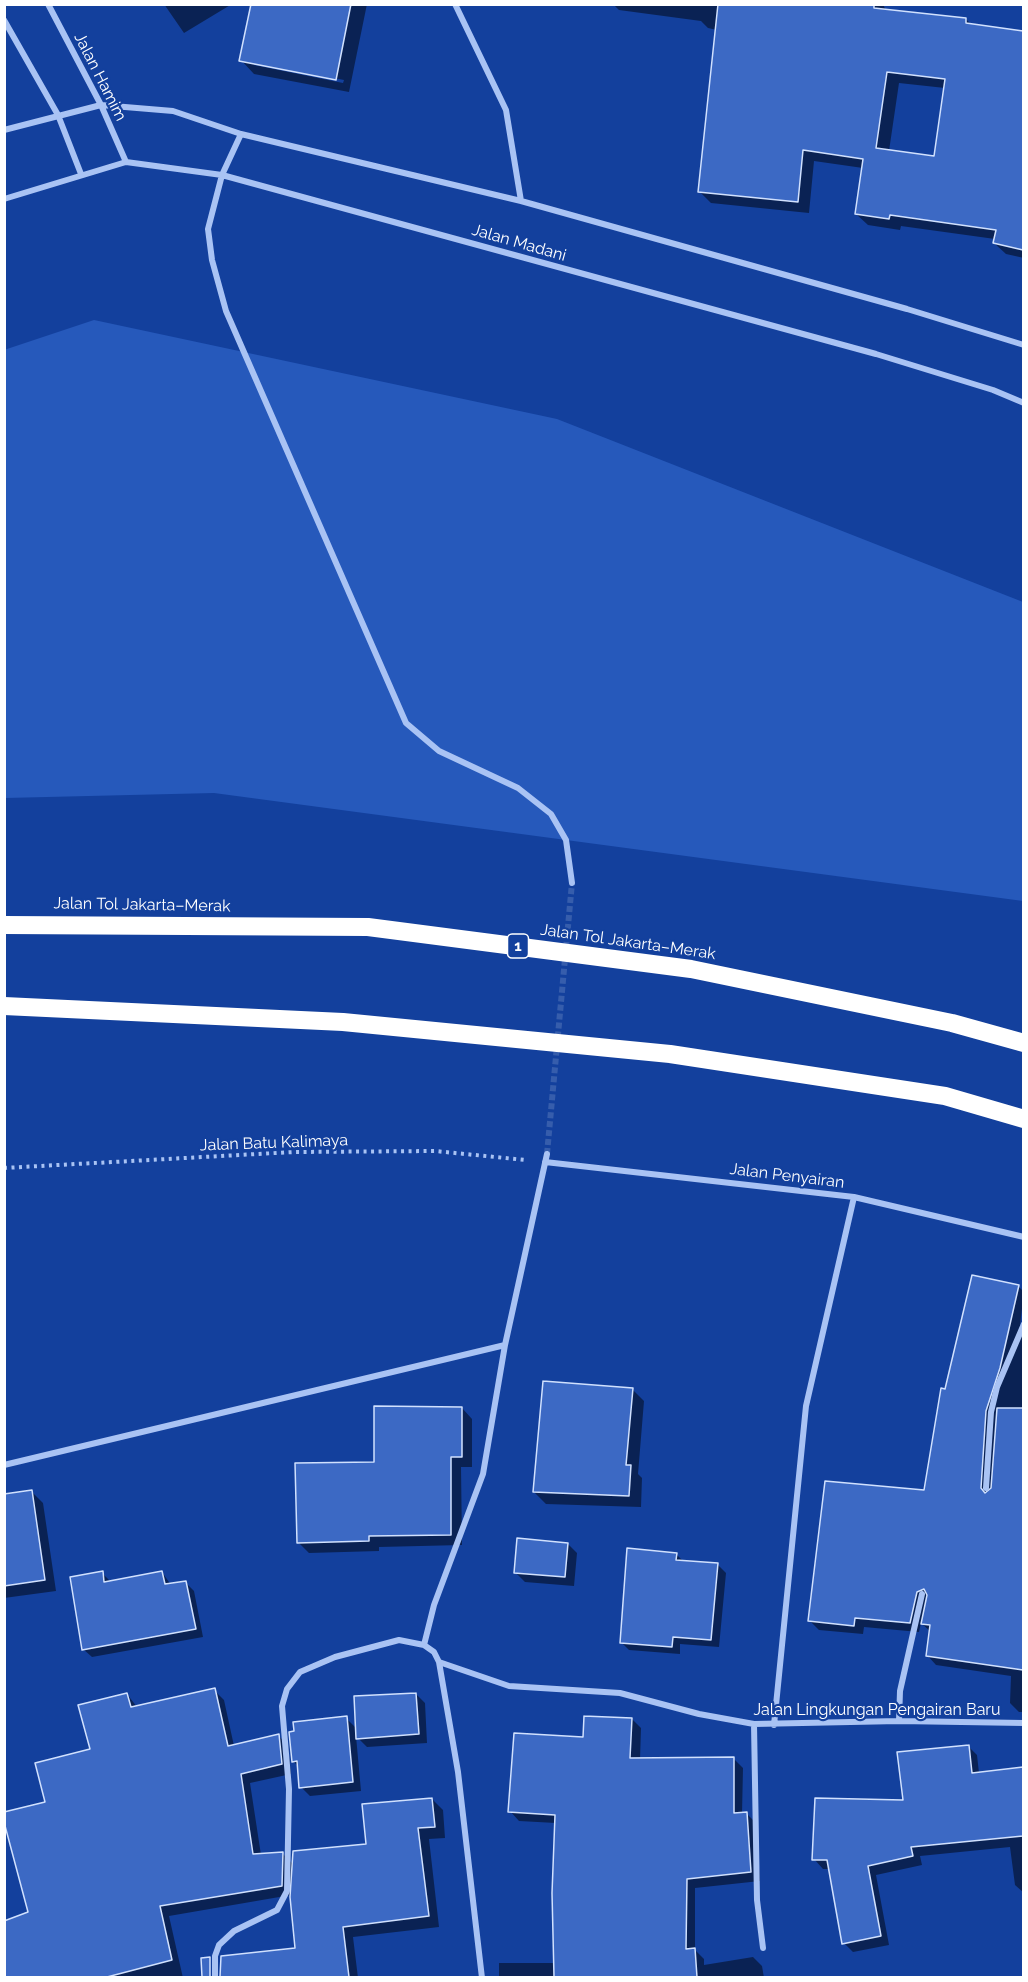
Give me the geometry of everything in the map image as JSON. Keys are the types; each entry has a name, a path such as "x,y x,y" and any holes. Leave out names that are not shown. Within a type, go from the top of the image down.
{"highway":[{"name":"Jalan Tol Jakarta–Merak","path":"4,925 368,927 691,969 952,1023 1023,1043"},
{"path":"4,1006 343,1022 670,1054 945,1096 1023,1119"}],"street":[{"name":"Jalan Hamim","path":"48,4 101,105 126,162"},
{"path":"455,4 506,110 520,201"},
{"path":"4,20 58,115 81,174"},
{"path":"4,130 101,105 173,111 241,134 520,201 907,309 1023,345"},
{"path":"241,134 222,175 208,229 212,260 226,311 406,723 439,751 518,788 551,814 566,840 572,883"},
{"name":"Jalan Madani","path":"4,199 126,162 222,175 876,354 993,390 1023,403"},
{"path":"215,1977 215,1956 219,1945 234,1931 277,1910 287,1891 289,1789 282,1706 287,1689 300,1672 336,1657 399,1640 424,1645 434,1605 483,1474 505,1345 546,1154"},
{"name":"Jalan Penyairan","path":"545,1162 854,1197 1023,1237"},
{"path":"774,1725 806,1406 854,1197"},
{"path":"986,1488 991,1412 997,1387 1023,1324"},
{"path":"4,1465 505,1345"},
{"path":"899,1721 900,1690 922,1594"},
{"name":"Jalan Lingkungan Pengairan Baru","path":"424,1645 434,1652 439,1662 509,1686 620,1693 699,1714 754,1724 899,1721 1023,1723"},
{"path":"439,1662 458,1772 482,1977"},
{"path":"754,1724 758,1900 763,1948"}],"path":[{"name":"Jalan Batu Kalimaya","path":"4,1168 353,1152 435,1151 545,1162"}],"shaded area":[{"path":"94,320 557,419 1023,602 1023,901 214,793 5,798 4,350"}],"building":[{"path":"251,4 351,4 336,80 239,61"},
{"path":"718,4 874,4 874,8 966,18 966,23 1023,31 1023,250 993,243 996,230 890,215 889,219 855,214 863,159 803,150 798,202 698,192","holes":["887,72 945,79 934,156 876,148"]},
{"path":"972,1275 1019,1285 1000,1368 986,1411 981,1488 985,1493 991,1488 997,1408 1023,1408 1023,1670 926,1656 930,1625 921,1624 927,1595 924,1589 917,1592 910,1623 855,1618 854,1626 808,1621 825,1481 924,1490 941,1388 945,1389"},
{"path":"543,1381 633,1388 626,1465 631,1465 629,1496 533,1492"},
{"path":"374,1406 462,1407 462,1457 451,1457 451,1535 369,1536 369,1541 297,1543 295,1463 374,1462"},
{"path":"32,1490 45,1580 4,1586 4,1494"},
{"path":"517,1538 568,1543 565,1577 514,1573"},
{"path":"627,1548 677,1553 676,1560 718,1563 711,1640 673,1637 672,1647 620,1643"},
{"path":"103,1571 104,1582 162,1571 165,1584 186,1581 196,1629 82,1650 70,1577"},
{"path":"215,1688 228,1746 279,1734 282,1764 241,1774 253,1854 283,1852 282,1886 160,1906 172,1960 107,1977 4,1977 4,1921 28,1912 4,1822 4,1812 45,1802 35,1763 90,1749 78,1705 127,1693 131,1707"},
{"path":"416,1693 419,1734 356,1739 354,1696"},
{"path":"347,1716 353,1782 299,1788 297,1761 292,1762 289,1732 294,1731 293,1722"},
{"path":"584,1716 632,1718 630,1758 734,1757 734,1813 747,1812 751,1872 687,1879 686,1949 695,1948 697,1977 554,1977 552,1893 555,1815 508,1812 514,1733 583,1737"},
{"path":"969,1745 972,1773 1023,1767 1023,1836 911,1847 913,1856 868,1866 881,1936 842,1944 827,1860 812,1860 815,1798 903,1800 897,1752"},
{"path":"432,1798 435,1827 418,1828 429,1916 343,1927 349,1977 220,1977 221,1956 295,1948 290,1897 293,1851 366,1844 362,1804"},
{"path":"210,1957 210,1977 202,1977 201,1958"}],"tunnel":[{"path":"547,1154 572,883"}]}
